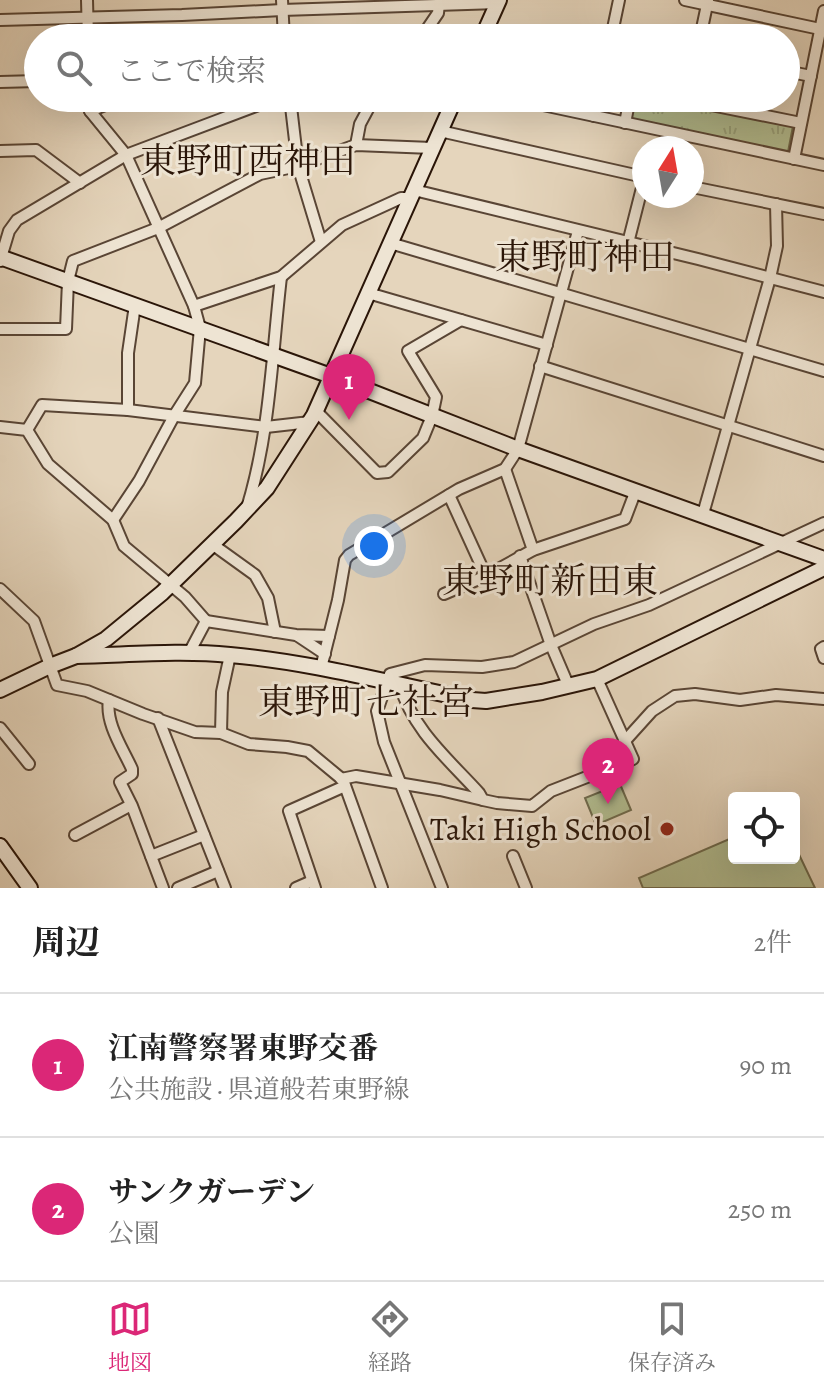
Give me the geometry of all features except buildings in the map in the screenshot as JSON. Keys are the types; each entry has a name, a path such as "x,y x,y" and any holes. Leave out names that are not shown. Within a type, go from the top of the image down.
{"street":[{"path":"87,0 87,24"},
{"path":"614,24 619,0"},
{"path":"685,0 708,2 799,24"},
{"path":"0,20 182,15 282,5 498,1 488,24"},
{"path":"703,24 708,2"},
{"path":"431,24 438,13 439,4"},
{"path":"794,159 824,11"},
{"path":"800,24 820,29"},
{"path":"800,74 811,76"},
{"path":"0,82 24,81"},
{"path":"91,112 126,155 194,306 200,328 195,383 113,520"},
{"path":"240,112 126,155 17,220 9,231 0,258 200,328 518,449 824,559"},
{"path":"292,112 298,166 321,242"},
{"path":"356,145 360,124 366,112"},
{"path":"0,690 106,639 170,585 274,478 313,417 449,112"},
{"path":"575,112 824,165"},
{"path":"594,116 595,112"},
{"path":"625,123 627,112"},
{"path":"747,112 801,123"},
{"path":"440,131 632,175"},
{"path":"0,329 66,329 68,281 73,261 158,228 260,174 298,166 356,145 432,148"},
{"path":"0,151 36,150 80,183"},
{"path":"704,189 824,214"},
{"path":"194,306 281,277 342,225 412,194 578,231 824,292"},
{"path":"703,514 770,278 777,246 776,204"},
{"path":"628,243 637,208"},
{"path":"323,661 345,560 349,555 449,495 505,469 518,449 578,231"},
{"path":"390,243 824,371"},
{"path":"246,510 266,427 281,277"},
{"path":"368,293 547,345"},
{"path":"128,410 128,353 135,305"},
{"path":"313,417 377,473 388,472 423,438 436,397 408,351 461,320"},
{"path":"540,366 824,456"},
{"path":"27,430 42,405 128,410 266,427 313,417"},
{"path":"0,427 27,430"},
{"path":"27,430 48,464 113,520 124,546 185,597 206,621 296,635 329,636"},
{"path":"505,469 533,550"},
{"path":"444,594 486,576 533,550 625,519 636,490"},
{"path":"449,495 486,576"},
{"path":"483,800 420,729 390,674 425,665 482,667 514,662 594,624 649,605 824,523"},
{"path":"212,544 255,575 268,598 275,632"},
{"path":"520,556 569,687"},
{"path":"76,656 189,653 323,661 393,684 486,701 569,687 597,679 824,568"},
{"path":"0,589 34,621 57,685 87,691 195,732 221,733 249,744 308,751 343,782 382,888"},
{"path":"189,653 206,621"},
{"path":"296,635 323,661"},
{"path":"824,647 821,649 824,658"},
{"path":"221,733 222,692 230,655"},
{"path":"296,888 314,884 289,811 356,776 497,803 532,806 551,791 633,759 597,679"},
{"path":"393,684 377,711 384,742 442,888"},
{"path":"624,742 652,711 675,696 695,694 740,700 776,695 824,699"},
{"path":"109,700 110,720 132,769 132,774 120,782 163,888"},
{"path":"158,718 225,888"},
{"path":"0,728 29,764"},
{"path":"75,835 131,805"},
{"path":"151,856 204,835"},
{"path":"0,846 30,888"},
{"path":"513,856 526,888"},
{"path":"178,888 218,871"}],"green space":[{"path":"631,112 722,112 793,126 788,152 629,120"},
{"path":"620,784 631,810 596,825 585,798"},
{"path":"728,840 728,864 800,864 800,857 815,888 643,888 639,878"}],"place":[{"name":"江南警察署東野交番","path":"349,420"},
{"name":"サンクガーデン","path":"608,804"},
{"name":"Taki High School","path":"667,829"}],"district":[{"name":"東野町西神田","path":"248,160"},
{"name":"東野町神田","path":"585,256"},
{"name":"東野町新田東","path":"550,580"},
{"name":"東野町七社宮","path":"366,701"}]}
